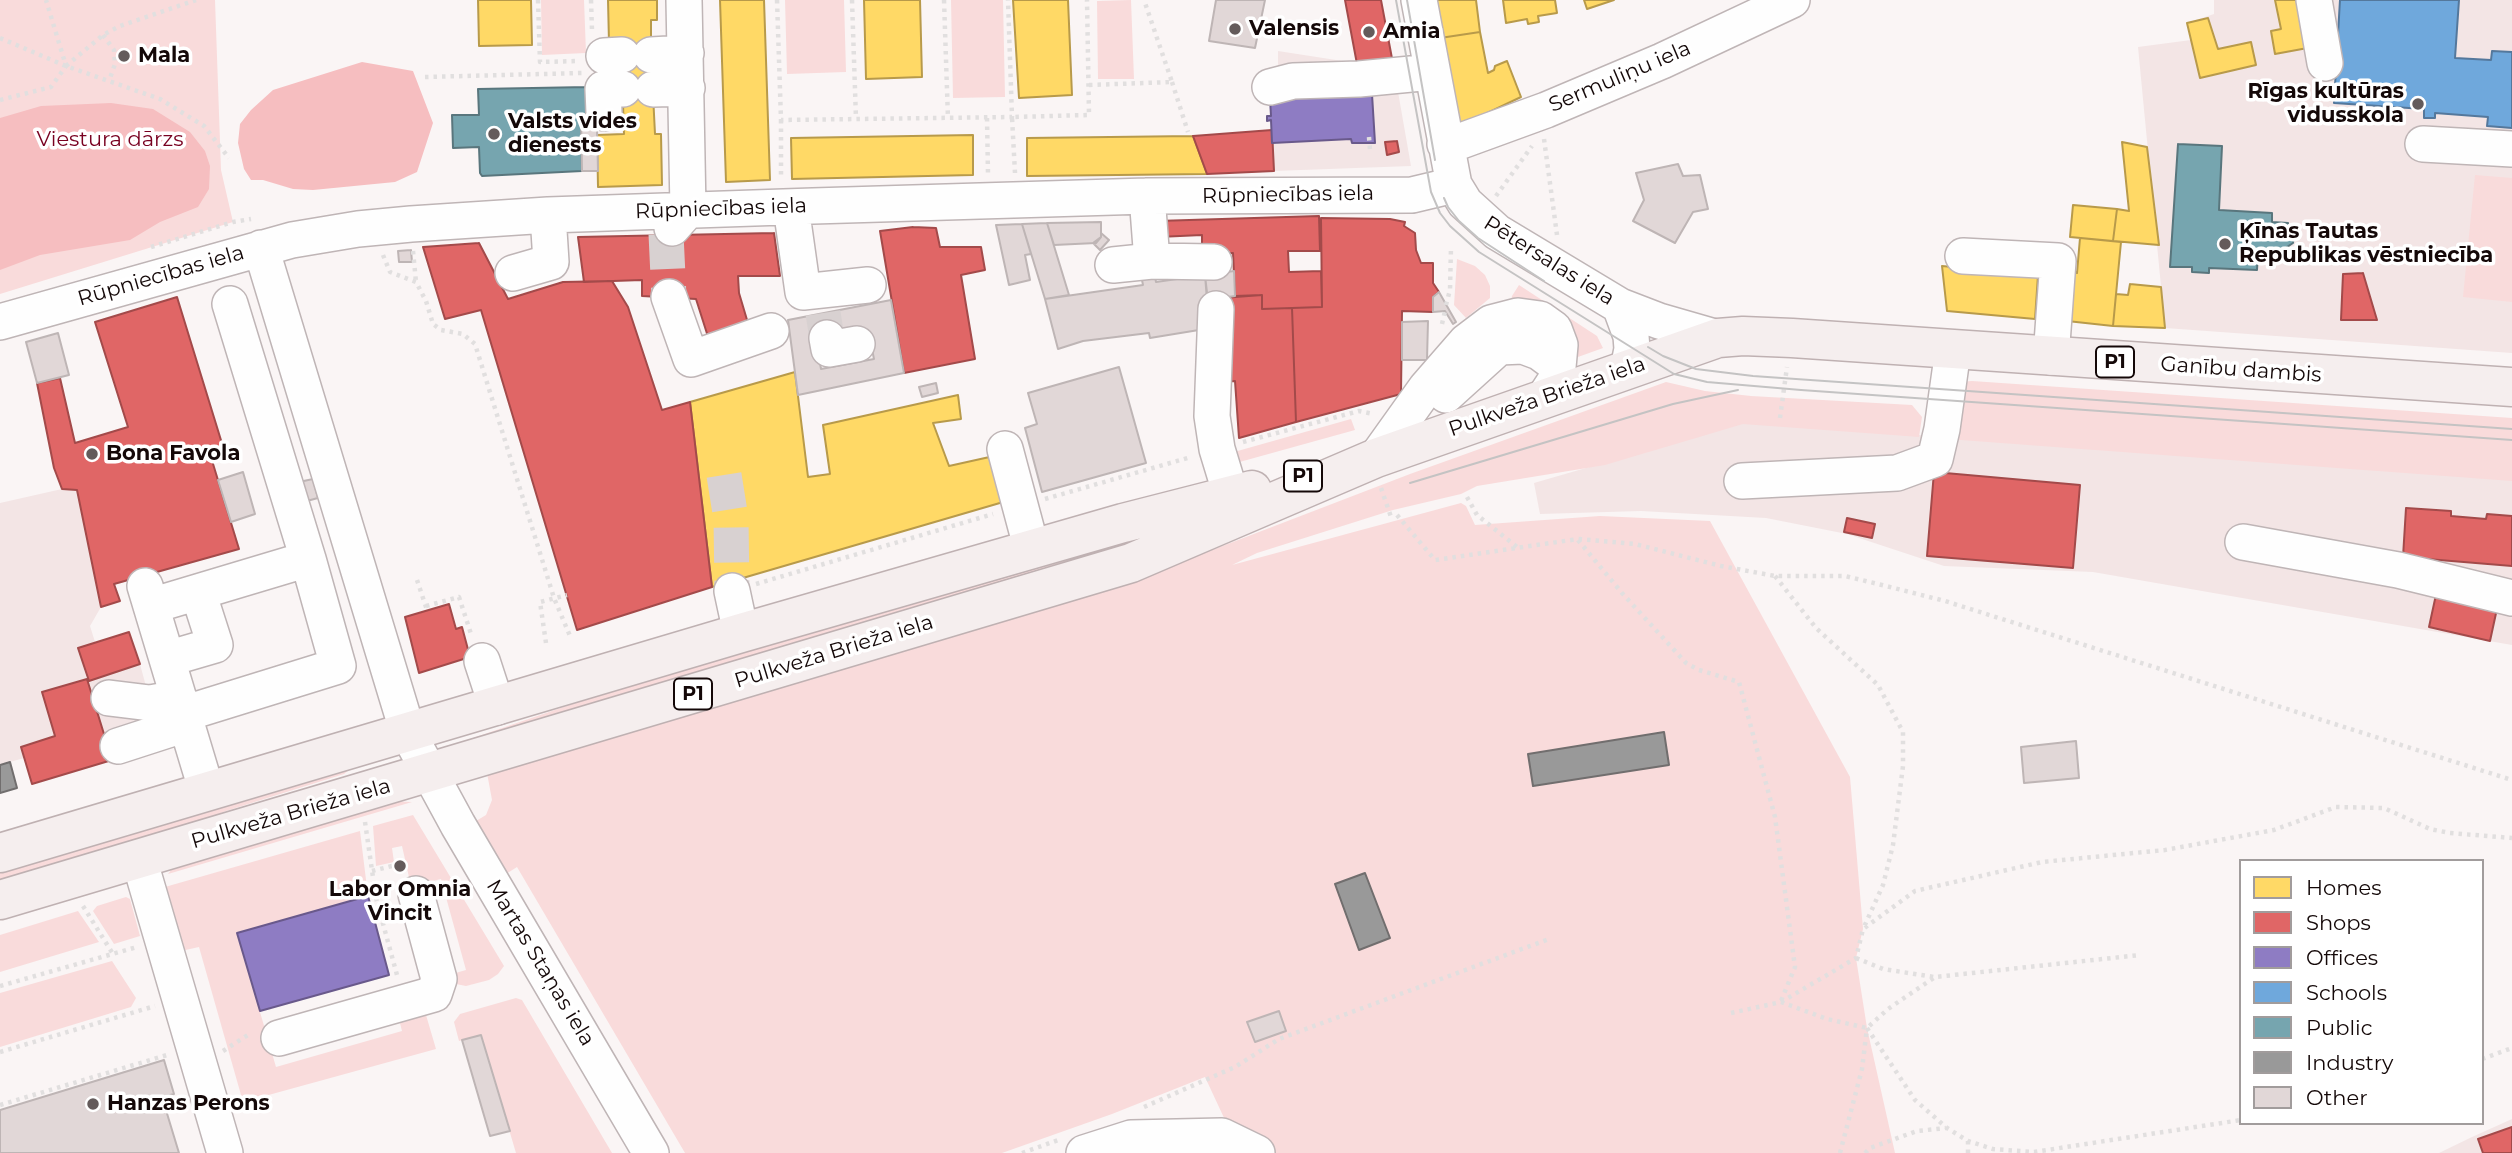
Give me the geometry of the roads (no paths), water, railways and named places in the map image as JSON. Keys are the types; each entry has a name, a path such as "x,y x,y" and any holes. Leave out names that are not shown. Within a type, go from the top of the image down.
{"main road":[{"name":"Ganību dambis","path":"1718,338 1744,336 2512,387"},
{"name":"Pulkveža Brieža iela","path":"0,900 1131,563 1551,382 1628,369 1718,338"},
{"name":"Pulkveža Brieža iela","path":"0,853 741,633 1123,523 1376,458"},
{"path":"1123,523 1137,527 1145,537 1144,550 1131,563"}],"street":[{"path":"677,222 624,75 686,53 684,0"},
{"name":"Pētersalas iela","path":"1419,0 1454,185 1465,203 1497,232 1620,306 1659,321 1718,338"},
{"name":"Sermuliņu iela","path":"1445,144 1461,141 1546,110 1662,61 1792,0"},
{"path":"2314,0 2325,63"},
{"path":"1270,86 1293,80 1359,79 1432,72"},
{"path":"2423,144 2512,149"},
{"name":"Rūpniecības iela","path":"0,322 261,248 358,229 548,215 677,222 786,199 1412,195 1454,185"},
{"path":"1147,196 1152,261"},
{"path":"786,199 803,292 832,321 868,285"},
{"path":"513,273 551,262 548,215"},
{"name":"Martas Staņas iela","path":"261,248 408,733 458,825 651,1153"},
{"path":"1963,256 2058,261 2051,357"},
{"path":"1112,265 1152,261 1213,262"},
{"path":"669,297 691,359 771,331"},
{"path":"118,746 183,712 338,666 230,304"},
{"path":"1620,306 1631,336 1632,349 1628,369"},
{"path":"1216,309 1212,416 1217,449 1231,495"},
{"path":"1376,458 1426,388 1466,342 1491,323 1518,316 1540,319 1554,329 1560,345 1551,382"},
{"path":"1741,481 1897,473 1936,459 1953,350"},
{"path":"1004,449 1032,550"},
{"path":"2243,542 2399,570 2512,598"},
{"path":"207,792 148,596 198,592 308,559"},
{"path":"732,591 741,633"},
{"path":"167,659 215,645 198,592"},
{"path":"477,651 497,707"},
{"path":"109,698 150,702 183,712"},
{"path":"139,859 225,1153"},
{"path":"268,1033 440,998 439,979 416,894"},
{"path":"1078,1144 1135,1134 1222,1136 1257,1153"}],"tunnel":[{"path":"666,234 669,297"},
{"path":"823,313 827,338"},
{"path":"724,475 731,519 732,591"}],"tram line":[{"path":"1396,0 1431,192 1440,213 1450,226 1479,252 1674,374 1707,382 1801,390 2512,440"},
{"path":"1407,0 1435,160"},
{"path":"1444,198 1459,221 1478,238 1544,281"},
{"path":"1648,347 1696,369 1753,376 2512,429"},
{"path":"1410,483 1673,404 1738,390"}],"place":[{"name":"Valensis","path":"1235,29"},
{"name":"Amia","path":"1369,32"},
{"name":"Mala","path":"124,56"},
{"name":"Rīgas kultūras vidusskola","path":"2418,104"},
{"name":"Valsts vides dienests","path":"494,134"},
{"name":"Ķīnas Tautas Republikas vēstniecība","path":"2225,244"},
{"name":"Bona Favola","path":"92,454"},
{"name":"Labor Omnia Vincit","path":"400,866"},
{"name":"Hanzas Perons","path":"93,1104"}],"park label":[{"name":"Viestura dārzs","path":"110,140"}]}
